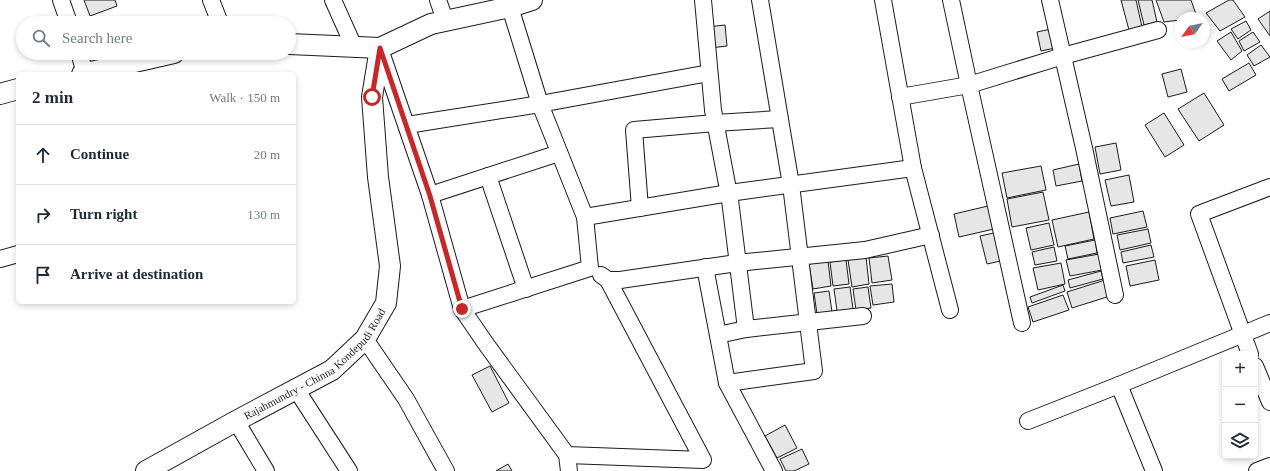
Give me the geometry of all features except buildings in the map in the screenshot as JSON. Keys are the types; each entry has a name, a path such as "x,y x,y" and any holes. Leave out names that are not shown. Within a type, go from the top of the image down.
{"main road":[{"path":"296,44 380,48 431,24 510,7 532,0"},
{"name":"Rajahmundry - Chinna Kondepudi Road","path":"146,471 332,370 366,339 386,303 390,266 378,177 372,97 380,48"},
{"path":"92,72 144,60"},
{"path":"0,94 16,90"}],"street":[{"path":"61,0 67,16"},
{"path":"211,0 217,16"},
{"path":"332,0 354,47"},
{"path":"438,0 446,20"},
{"path":"703,0 714,123 729,194 746,329"},
{"path":"727,383 814,371 791,185 760,0"},
{"path":"883,0 913,168 950,310"},
{"path":"951,0 1022,323"},
{"path":"1050,0 1084,148 1115,295"},
{"path":"510,7 540,104 585,217 590,268"},
{"path":"900,96 969,85 1063,56 1158,30"},
{"path":"380,48 430,196 462,309 567,455 569,471"},
{"path":"80,60 83,72"},
{"path":"407,125 540,104 709,73"},
{"path":"640,208 634,130 779,118"},
{"path":"430,196 559,153"},
{"path":"585,217 729,194 913,168"},
{"path":"488,176 526,289"},
{"path":"1249,351 1199,214 1270,187"},
{"path":"608,280 620,280 737,263 864,250 931,235"},
{"path":"0,259 16,255"},
{"path":"705,267 727,383 774,471"},
{"path":"462,309 590,268"},
{"path":"567,455 703,460 608,280 590,268"},
{"path":"718,335 746,329 863,316"},
{"path":"1028,421 1270,323"},
{"path":"366,339 406,399 446,471"},
{"path":"1258,373 1270,402"},
{"path":"1119,385 1154,471"},
{"path":"296,389 349,471"},
{"path":"236,421 266,471"},
{"path":"1257,471 1270,466"}],"route":[{"path":"372,97 380,48 430,196 462,309"}]}
